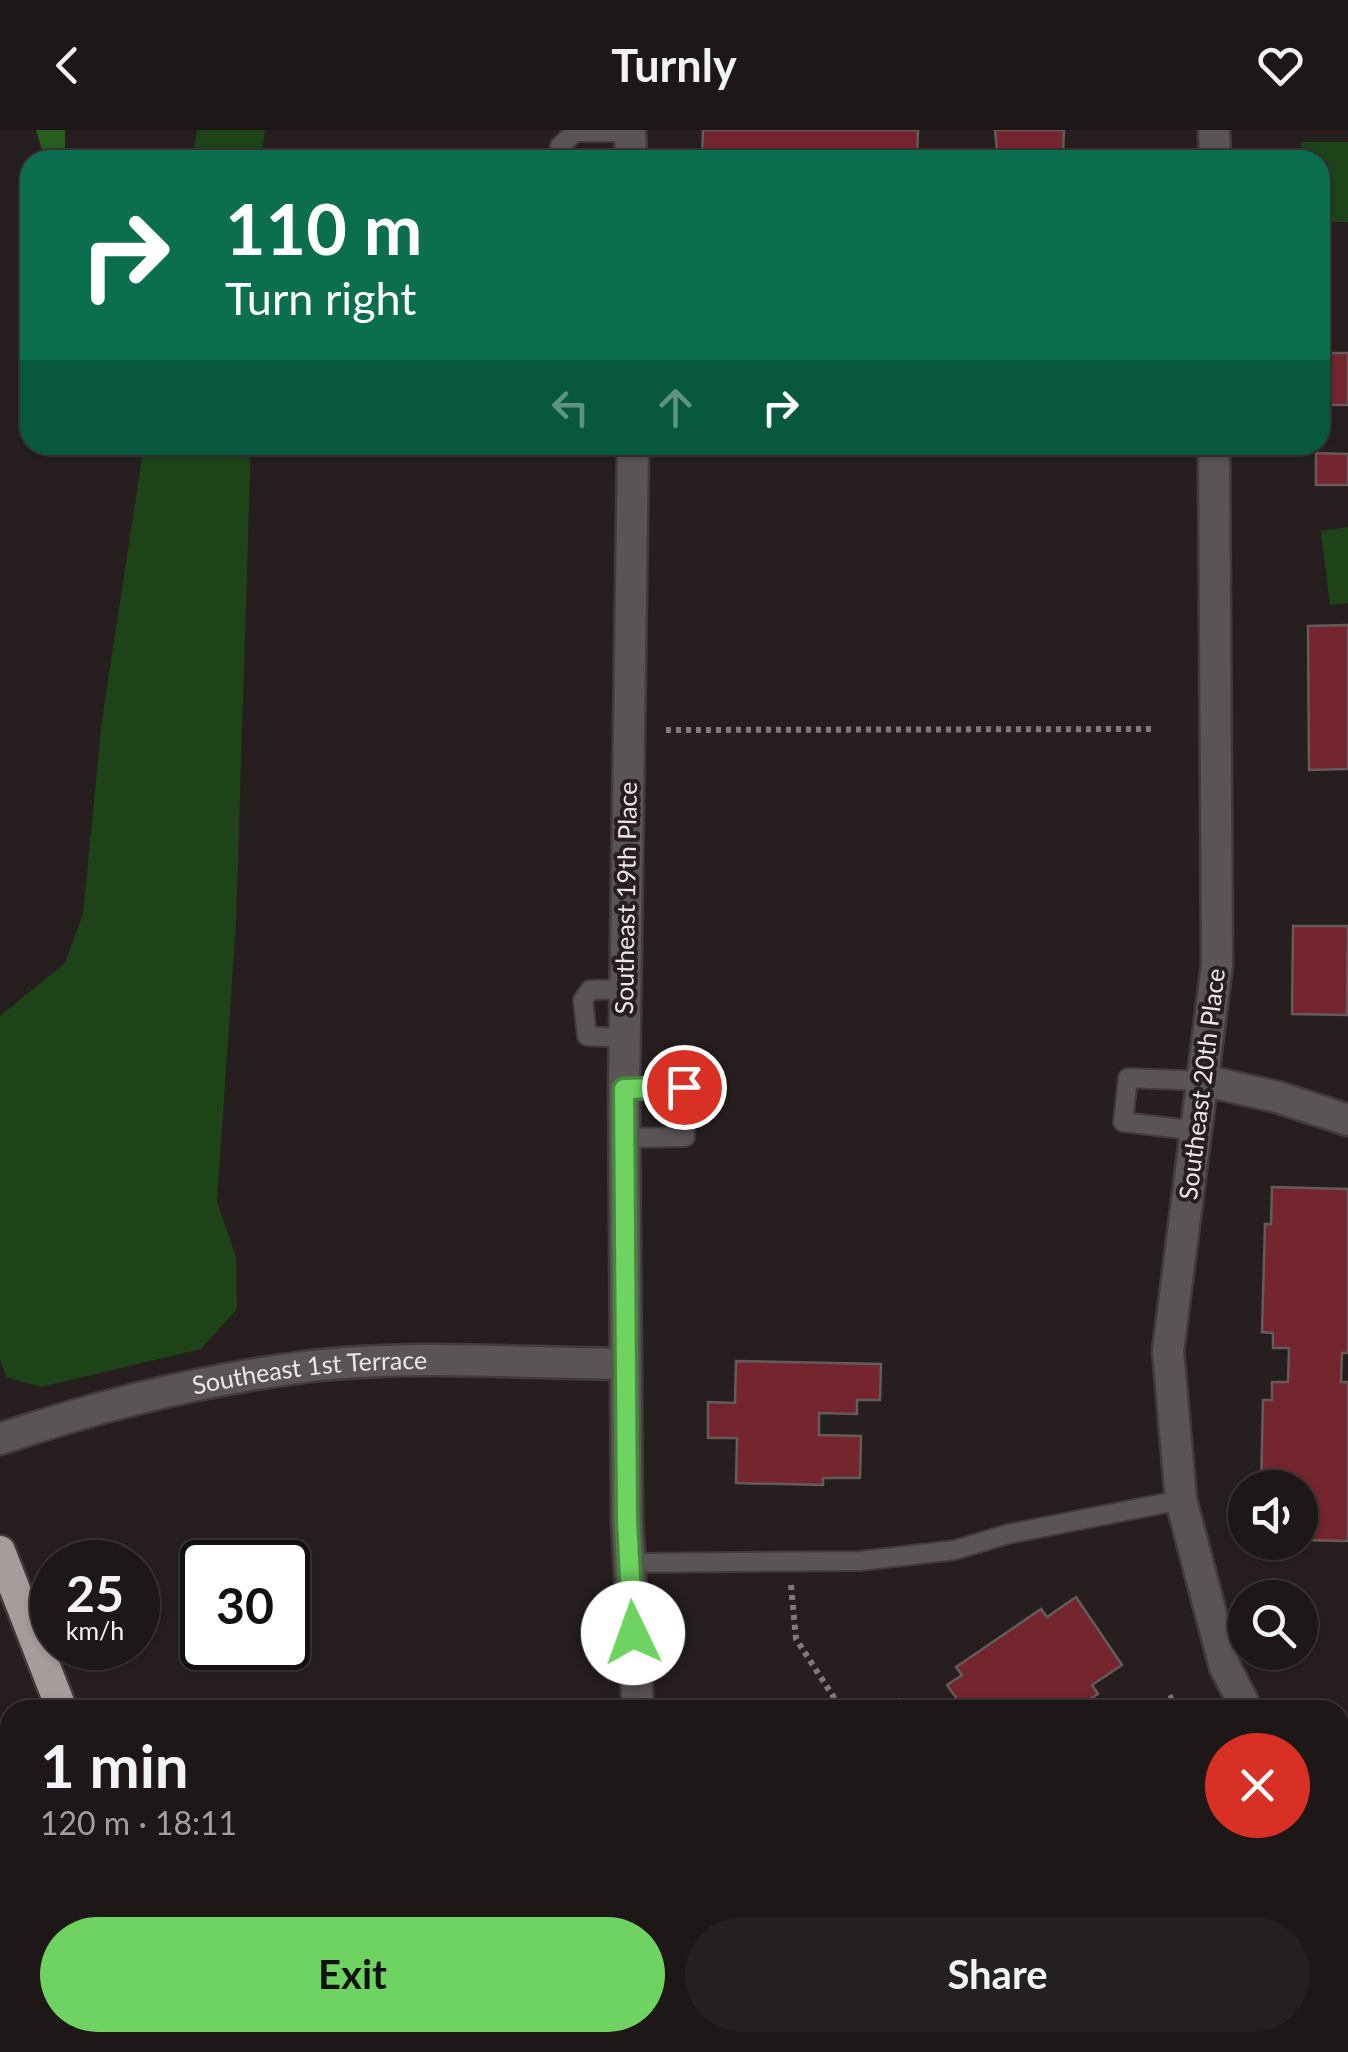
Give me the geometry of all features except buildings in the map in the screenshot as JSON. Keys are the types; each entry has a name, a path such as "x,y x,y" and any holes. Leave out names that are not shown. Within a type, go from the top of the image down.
{"highway":[{"path":"0,1551 58,1700"}],"street":[{"name":"Southeast 19th Place","path":"633,455 624,1138 629,1563 637,1700"},
{"name":"Southeast 20th Place","path":"1214,455 1217,964 1206,1081 1168,1350 1181,1500 1225,1668 1241,1700"},
{"path":"1206,1081 1277,1096 1348,1120"},
{"name":"Southeast 1st Terrace","path":"0,1439 81,1411 305,1367 428,1360 625,1364"}],"lane":[{"path":"560,150 575,132 630,141"},
{"path":"624,989 590,990 583,1000 586,1036 624,1038"},
{"path":"1199,1131 1123,1122 1128,1078 1206,1081"},
{"path":"624,1089 684,1087 685,1136 624,1138"},
{"path":"629,1563 860,1561 955,1550 1008,1534 1181,1500"}],"path":[{"path":"666,730 1152,729"},
{"path":"791,1581 790,1612 796,1639 836,1700"},
{"path":"1166,1700 1178,1695"}],"shaded area":[{"path":"36,130 65,130 65,150 42,150"},
{"path":"197,130 265,130 262,150 194,150"},
{"path":"1301,142 1348,142 1348,222 1330,222 1330,150 1301,150"},
{"path":"142,455 251,455 236,922 217,1202 236,1257 237,1309 201,1349 41,1387 6,1377 0,1358 0,1016 65,963 83,914 102,720"},
{"path":"1348,527 1348,603 1330,605 1321,531"}],"route":[{"path":"633,1633 627,1520 624,1089 684,1087"}]}
